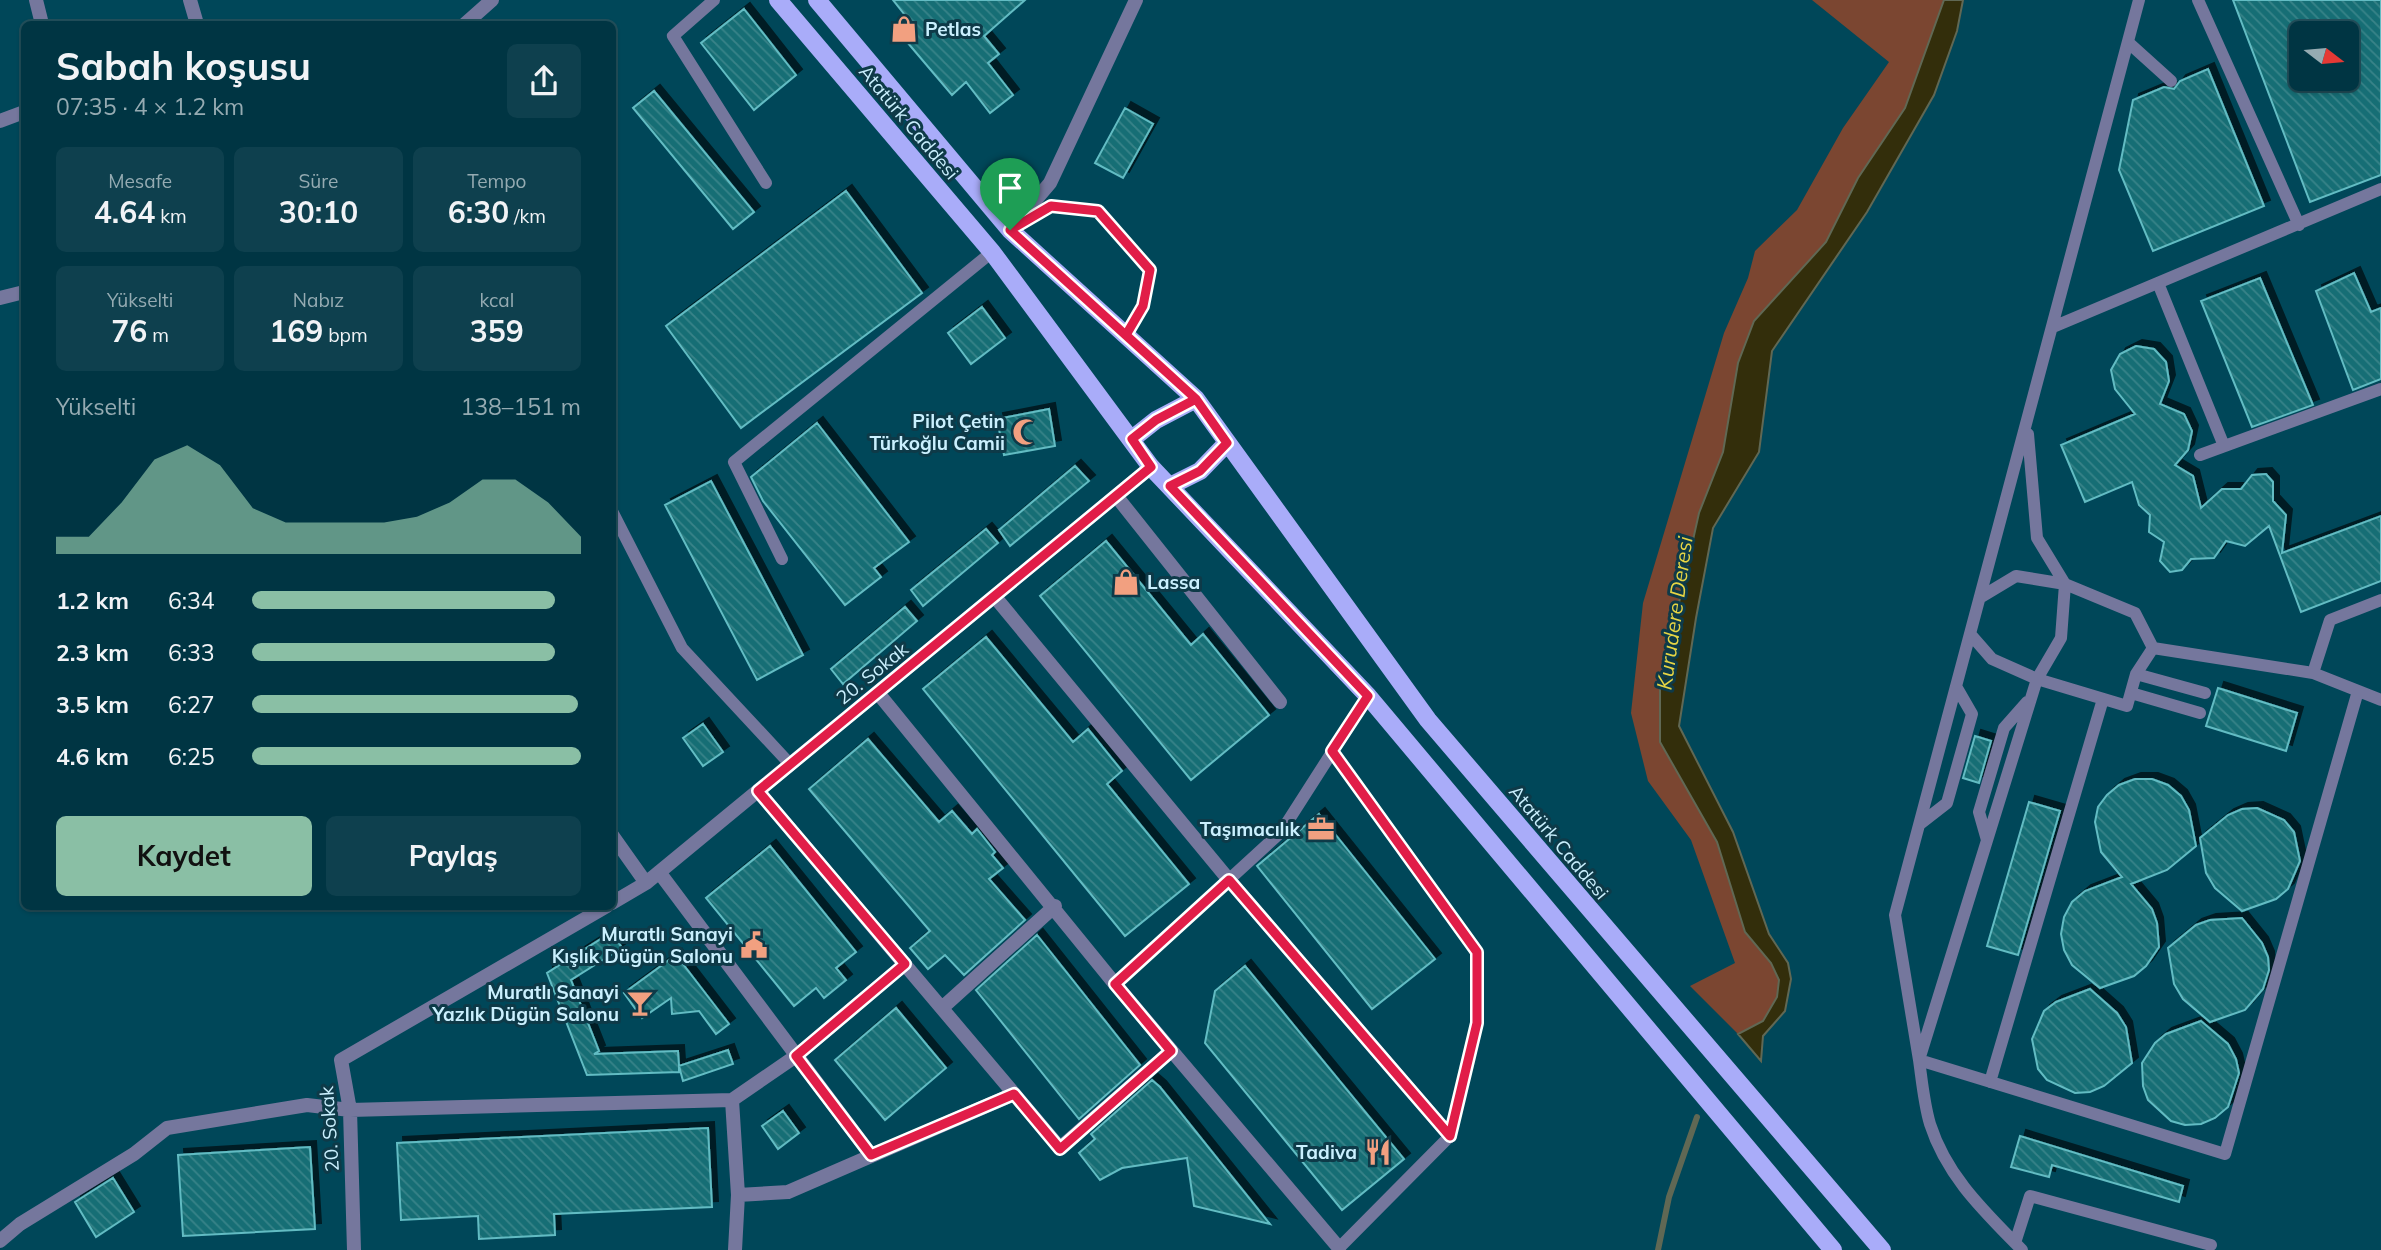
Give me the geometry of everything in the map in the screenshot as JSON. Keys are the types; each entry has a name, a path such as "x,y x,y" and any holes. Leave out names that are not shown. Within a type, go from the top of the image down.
{"main road":[{"name":"Atatürk Caddesi","path":"778,0 992,252 1151,467 1170,486"},
{"name":"Atatürk Caddesi","path":"817,0 1010,230 1196,399 1428,720 1882,1250"},
{"path":"1132,439 1156,420 1196,399"},
{"path":"1227,443 1200,471 1170,486 1368,696 1833,1250"}],"street":[{"path":"36,0 42,21"},
{"path":"190,0 196,21"},
{"path":"468,21 492,0"},
{"path":"1010,230 1050,183 1136,0"},
{"path":"0,121 21,113"},
{"path":"0,298 21,293"},
{"name":"20. Sokak","path":"616,901 646,883 1151,467"},
{"path":"1117,497 1280,702"},
{"path":"995,597 1229,880 1450,1136"},
{"path":"878,693 1055,906 1115,984 1339,1248"},
{"path":"758,791 1060,1149 1171,1051"},
{"path":"616,841 646,883"},
{"path":"659,872 871,1155"},
{"path":"942,1008 1055,906"},
{"name":"20. Sokak","path":"354,1250 350,1110 341,1060 600,910"},
{"path":"0,1241 20,1224 134,1154 167,1128 307,1105 350,1110 732,1100 796,1056 905,964"},
{"path":"738,1195 788,1192 1014,1094"},
{"path":"732,1100 738,1195 735,1250"}],"lane":[{"path":"714,0 673,36 766,183"},
{"path":"2034,1250 2019,1246 1976,1205 1947,1164 1930,1123 1895,915 2130,44 2139,0"},
{"path":"2198,0 2299,225"},
{"path":"2130,44 2171,81"},
{"path":"2053,327 2381,190"},
{"path":"1010,230 1051,206 1098,211 1150,270 1143,306 1126,335"},
{"path":"782,559 734,462 992,252"},
{"path":"2158,283 2224,446"},
{"path":"2200,455 2381,389"},
{"path":"1919,1060 1987,840 1979,812 2004,728 2032,696 2037,680 2061,638 2065,584 2037,538 2027,425"},
{"path":"616,519 682,648 790,764"},
{"path":"1981,597 2016,576 2065,584 2135,613 2153,648"},
{"path":"2313,673 2330,620 2381,600"},
{"path":"1971,635 1992,659 2037,680 2127,706 2136,674 2153,648"},
{"path":"2153,648 2313,673 2381,700"},
{"path":"2136,674 2205,693"},
{"path":"1920,824 1947,803 1972,714 1957,688"},
{"path":"1919,1060 2225,1154 2358,691"},
{"path":"2131,693 2200,713"},
{"path":"1115,984 1281,832 1368,696"},
{"path":"1990,1082 2103,699"},
{"path":"1332,751 1477,952 1477,1023 1450,1136 1339,1248"},
{"path":"2019,1246 2029,1196 2211,1245"}],"shaded area":[{"path":"1812,0 1944,0 1905,108 1858,178 1826,242 1754,321 1738,363 1723,452 1699,513 1660,688 1660,742 1717,842 1745,932 1771,963 1779,980 1777,997 1763,1021 1738,1034 1690,986 1735,963 1691,840 1648,781 1631,713 1643,603 1724,333 1748,278 1755,251 1797,210 1843,128 1889,62"},
{"path":"1944,0 1963,0 1957,31 1934,95 1867,212 1772,351 1759,452 1713,528 1696,618 1679,726 1733,832 1769,934 1788,963 1791,979 1785,1011 1763,1036 1761,1061 1738,1034 1763,1021 1777,997 1779,980 1771,963 1745,932 1717,842 1660,742 1660,688 1699,513 1723,452 1738,363 1754,321 1826,242 1858,178 1905,108"}],"building":[{"path":"893,0 1025,0 984,36 999,54 988,63 1013,95 990,113 966,82 952,95 896,29 908,19"},
{"path":"2233,0 2381,0 2381,175 2310,202"},
{"path":"744,9 796,75 754,110 701,43"},
{"path":"2208,69 2264,206 2153,251 2119,170 2133,100 2164,87 2174,89 2180,81"},
{"path":"654,91 754,212 733,229 633,108"},
{"path":"1125,108 1153,124 1123,178 1095,163"},
{"path":"846,191 922,293 741,428 666,326"},
{"path":"2354,273 2371,312 2381,308 2381,379 2353,390 2316,291"},
{"path":"2260,278 2313,405 2252,427 2201,301"},
{"path":"982,307 1005,338 971,364 948,333"},
{"path":"2136,346 2154,349 2166,362 2169,381 2160,404 2184,414 2192,431 2188,450 2175,465 2193,476 2201,508 2222,489 2241,489 2252,475 2266,474 2273,482 2273,501 2286,515 2282,553 2381,516 2381,581 2301,612 2269,526 2245,546 2226,541 2214,558 2191,559 2182,570 2170,572 2160,561 2164,542 2149,532 2150,515 2139,505 2132,482 2085,502 2061,445 2135,414 2115,389 2111,370 2120,354"},
{"name":"Pilot Çetin Türkoğlu Camii","path":"1049,409 1055,446 1004,455 997,419"},
{"path":"817,423 909,542 874,568 881,577 845,605 763,501 751,477"},
{"path":"1075,466 1089,481 1010,546 999,530"},
{"path":"711,481 803,655 757,680 665,505"},
{"path":"986,529 998,543 923,606 911,590"},
{"path":"1106,541 1191,645 1203,634 1269,715 1191,780 1040,596"},
{"path":"905,607 917,621 843,684 831,669"},
{"path":"986,637 1073,742 1088,729 1122,771 1107,784 1189,884 1125,936 923,689"},
{"path":"2218,688 2297,713 2286,751 2206,726"},
{"path":"703,724 723,752 703,766 683,738"},
{"path":"1975,736 1991,741 1979,783 1963,778"},
{"path":"868,739 939,822 952,811 972,834 977,829 995,852 992,855 1003,868 989,879 1025,920 964,975 945,955 928,969 910,948 930,931 809,789"},
{"path":"2135,779 2152,779 2168,785 2181,796 2189,810 2196,846 2167,870 2131,884 2152,909 2157,923 2159,947 2146,966 2134,976 2100,988 2072,965 2064,950 2061,934 2064,917 2072,902 2085,891 2122,877 2101,852 2095,822 2098,807 2107,795 2119,785"},
{"path":"2029,802 2060,811 2018,955 1987,946"},
{"path":"2257,808 2284,820 2294,832 2300,861 2288,889 2276,899 2242,911 2215,888 2206,873 2200,838 2228,815 2242,809"},
{"path":"1319,814 1435,959 1372,1009 1257,866"},
{"path":"770,846 856,952 836,968 846,980 824,998 816,988 794,1006 706,898"},
{"path":"2242,918 2262,943 2268,957 2269,970 2263,989 2245,1010 2210,1022 2183,999 2174,984 2168,948 2196,925 2210,920"},
{"path":"612,932 622,948 571,980 599,1051 594,1054 678,1051 679,1072 587,1075 547,973"},
{"path":"1037,935 1140,1065 1079,1119 976,990"},
{"path":"676,955 729,1024 716,1034 699,1011 672,1014 671,998 642,1018 624,993"},
{"path":"1245,966 1404,1159 1342,1210 1205,1043 1215,991"},
{"path":"2090,989 2117,1013 2126,1027 2132,1063 2104,1086 2090,1092 2075,1093 2047,1080 2038,1069 2032,1039 2044,1011 2056,1002"},
{"path":"896,1008 946,1068 885,1120 835,1060"},
{"path":"2201,1021 2228,1044 2236,1059 2239,1073 2228,1107 2215,1118 2201,1124 2185,1125 2171,1121 2148,1100 2143,1086 2142,1063 2155,1043 2166,1034"},
{"path":"728,1050 733,1064 683,1081 679,1066"},
{"path":"1152,1080 1270,1224 1194,1206 1187,1158 1122,1168 1100,1180 1079,1153 1095,1139 1091,1134"},
{"path":"783,1111 799,1133 778,1149 762,1126"},
{"path":"708,1128 712,1207 554,1214 555,1235 479,1239 478,1216 401,1220 397,1143"},
{"path":"2020,1136 2183,1186 2179,1202 2052,1165 2049,1177 2011,1167"},
{"path":"310,1147 315,1229 183,1236 178,1155"},
{"path":"113,1178 134,1212 96,1237 75,1202"}],"waterway":[{"name":"Kurudere Deresi","path":"1658,1250 1669,1197 1697,1117"}],"place":[{"name":"Petlas","path":"904,29"},
{"name":"Pilot Çetin Türkoğlu Camii","path":"1026,432"},
{"name":"Lassa","path":"1126,582"},
{"name":"Taşımacılık","path":"1321,829"},
{"name":"Muratlı Sanayi Kışlık Dügün Salonu","path":"754,945"},
{"name":"Muratlı Sanayi Yazlık Dügün Salonu","path":"640,1003"},
{"name":"Tadiva","path":"1378,1152"}],"route":[{"path":"1010,230 1051,206 1098,211 1150,270 1143,306 1126,335 1196,399 1217,425 1227,443 1200,471 1170,486 1368,696 1332,751 1477,952 1477,1023 1450,1136 1229,880 1115,984 1171,1051 1060,1149 1014,1094 871,1155 796,1056 905,964 758,791 1151,467 1132,439 1156,420 1196,399 1010,230"}]}
